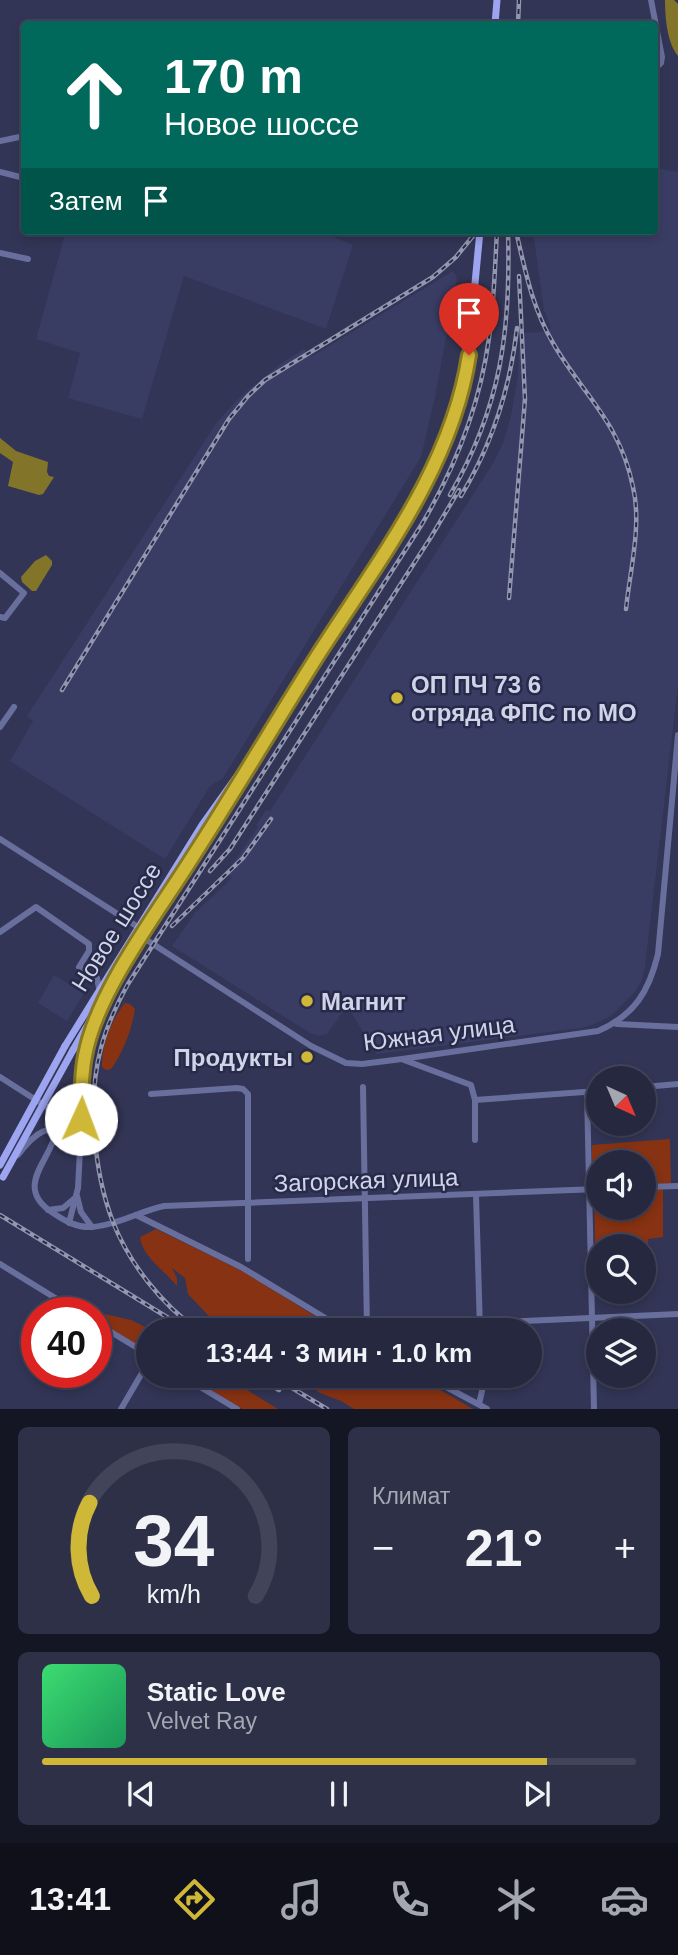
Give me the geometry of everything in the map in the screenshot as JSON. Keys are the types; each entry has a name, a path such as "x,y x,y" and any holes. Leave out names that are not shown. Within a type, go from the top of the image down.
{"main road":[{"path":"495,21 497,0"},
{"name":"Новое шоссе","path":"2,1180 138,932 238,788 278,718 410,512 435,467 466,377 480,235"},
{"name":"Новое шоссе","path":"0,1165 99,988 111,978"}],"street":[{"path":"651,0 655,21"},
{"path":"658,36 662,57 658,66"},
{"path":"0,141 21,137"},
{"path":"0,172 21,177"},
{"path":"0,253 28,259"},
{"path":"0,573 24,593 5,618 0,617"},
{"path":"0,727 14,707"},
{"path":"615,1024 633,1008 652,977 658,954 678,736"},
{"path":"668,835 678,835"},
{"name":"Южная улица","path":"0,839 311,1046 335,1059 362,1064 584,1034 615,1024"},
{"path":"0,932 36,907 89,944 89,951 79,967 97,978 111,978 85,1055 77,1195 69,1223"},
{"path":"97,978 99,988"},
{"path":"615,1024 678,1027"},
{"path":"402,1059 471,1085 475,1100 475,1140"},
{"path":"0,1077 47,1107 55,1120 55,1135 37,1171 32,1189 36,1201 69,1223 93,1227"},
{"path":"656,1086 678,1084"},
{"path":"363,1087 367,1318"},
{"path":"151,1094 237,1088 248,1094 248,1259"},
{"path":"475,1100 586,1092"},
{"path":"2,1180 26,1144 40,1132 50,1129 60,1131 73,1141 79,1162"},
{"path":"656,1187 678,1186"},
{"name":"Загорская улица","path":"93,1227 164,1206 586,1189"},
{"path":"46,1210 63,1208 77,1195"},
{"path":"77,1195 80,1212 93,1227"},
{"path":"476,1195 480,1318"},
{"path":"136,1216 241,1267 325,1318"},
{"path":"594,1220 592,1318 678,1314"},
{"path":"0,1264 54,1297"},
{"path":"542,1322 586,1318"},
{"path":"112,1333 136,1347"},
{"path":"121,1409 136,1383"},
{"path":"202,1388 237,1409"},
{"path":"449,1388 487,1409"},
{"path":"479,1404 481,1388"},
{"path":"594,1388 594,1409"}],"shaded area":[{"path":"665,0 674,0 678,4 678,56 669,37"},
{"path":"658,169 678,172 678,685 642,980 635,992 611,1016 581,1028 377,1054 347,1006 327,1034 319,1036 310,1033 172,946 195,913 232,878 226,873 258,827 256,825 266,810 270,811 492,465 503,443 511,416 518,375 520,333 542,332 551,328 544,310 534,235 658,235"},
{"path":"65,235 328,235 353,245 326,329 184,276 142,419 68,398 80,353 36,339"},
{"path":"453,271 457,278 421,457 223,778 210,786 165,859 10,761 33,721 27,716 217,422 240,397 280,364 304,349 311,357"},
{"path":"0,438 16,451 48,462 47,472 54,477 43,494 8,486 13,462 0,453"},
{"path":"46,555 52,565 36,591 32,591 22,582 21,577 35,561"},
{"path":"54,975 84,993 67,1021 38,1003"},
{"path":"125,1003 135,1009 132,1025 119,1056 111,1069 106,1070 102,1067 105,1042"},
{"path":"670,1139 671,1183 656,1184 656,1150 592,1150 592,1145"},
{"path":"656,1189 663,1189 663,1237 656,1238 656,1234 595,1234 595,1220 656,1220"},
{"path":"156,1229 244,1272 318,1318 211,1318 188,1294 185,1278 172,1268 177,1278 177,1286 145,1251 140,1237"},
{"path":"112,1316 136,1322 136,1344 112,1330"},
{"path":"207,1388 244,1388 278,1409 242,1409"},
{"path":"313,1388 437,1388 473,1409 354,1409"}],"railway":[{"path":"518,21 519,0"},
{"path":"62,690 229,419 248,396 265,380 433,277 456,257 474,235"},
{"path":"183,1318 137,1268 106,1203 97,1159 94,1113 94,1090 101,1048 128,984 422,524 446,480 473,411 485,363 492,312 497,235"},
{"path":"450,495 481,431 499,368 507,302 508,235"},
{"path":"517,235 530,288 546,329 610,427 627,464 636,517 626,609"},
{"path":"509,598 525,399 519,276"},
{"path":"461,496 491,436 505,394 517,328"},
{"path":"210,871 230,849 459,490"},
{"path":"172,926 243,858 271,819"},
{"path":"0,1215 169,1318"},
{"path":"292,1388 327,1409"}],"place":[{"name":"ОП ПЧ 73 6 отряда ФПС по МО","path":"397,698"},
{"name":"Магнит","path":"307,1001"},
{"name":"Продукты","path":"307,1057"}],"route":[{"path":"81,1119 87,1045 115,979 410,512 435,467 446,439 460,400 469,355"}]}
